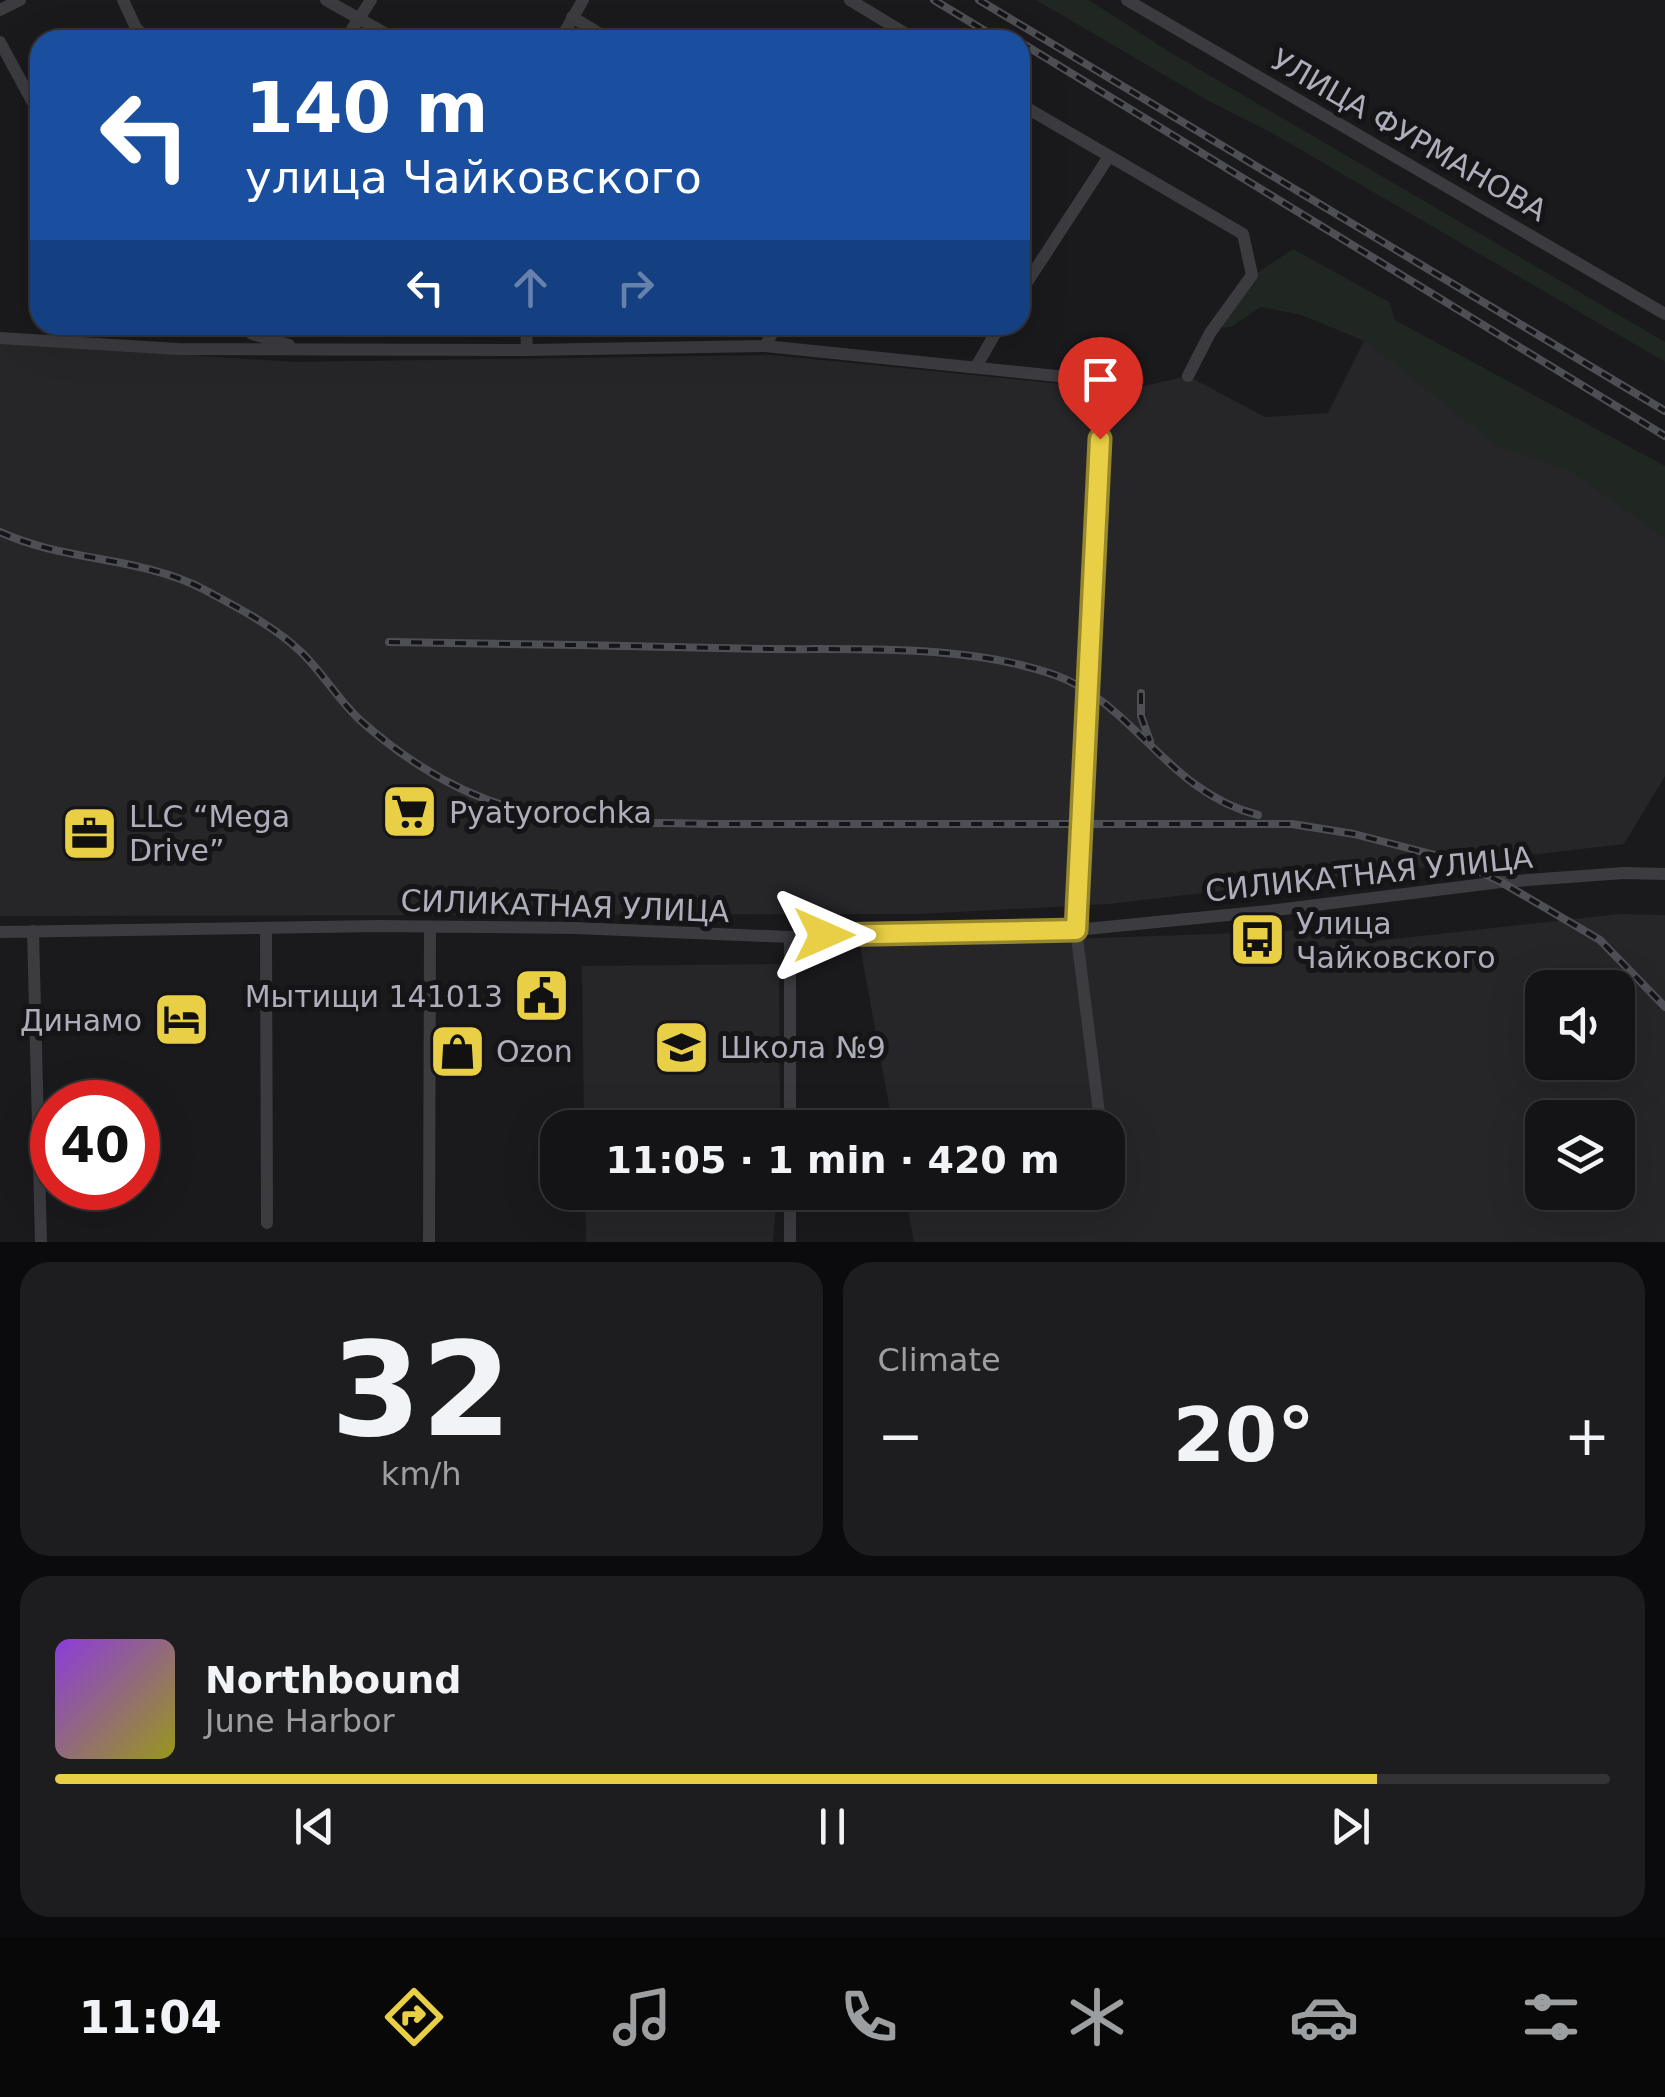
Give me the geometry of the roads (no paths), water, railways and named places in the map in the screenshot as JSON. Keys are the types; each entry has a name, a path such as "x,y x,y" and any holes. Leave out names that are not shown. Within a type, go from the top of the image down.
{"street":[{"path":"0,10 20,0"},
{"path":"123,0 138,30"},
{"path":"326,0 381,30"},
{"path":"352,30 370,0"},
{"path":"565,30 583,0"},
{"path":"850,0 900,30"},
{"name":"УЛИЦА ФУРМАНОВА","path":"1127,0 1665,314"},
{"path":"572,17 593,30"},
{"path":"0,42 30,98"},
{"path":"1030,110 1243,234 1252,275 1210,333 1188,376"},
{"path":"1030,279 1108,158"},
{"path":"255,335 301,349"},
{"path":"526,335 527,350"},
{"path":"765,346 771,335"},
{"path":"976,367 994,335"},
{"path":"0,338 178,350 765,346 1076,378 1102,396 1076,930 1098,1110"},
{"name":"СИЛИКАТНАЯ УЛИЦА","path":"0,932 430,927 575,928 790,937 1076,930 1501,882 1665,874"},
{"path":"429,1242 430,927"},
{"path":"266,930 267,1223"},
{"path":"33,931 41,1242"},
{"path":"790,937 790,1110"},
{"path":"790,1210 790,1242"}],"railway":[{"path":"934,0 984,30"},
{"path":"979,0 1029,30"},
{"path":"1030,31 1665,411"},
{"path":"1030,48 1665,436"},
{"path":"0,532 50,549 155,571 205,590 290,643 353,713 401,753 492,802 562,818 626,822 1292,824 1354,834 1458,861 1501,882 1600,940 1665,1007"},
{"path":"389,642 877,649 986,658 1055,675 1083,688 1199,788 1226,804 1258,815"},
{"path":"1141,693 1141,716 1150,741"}],"place":[{"name":"Pyatyorochka","path":"410,812"},
{"name":"LLC “Mega Drive”","path":"90,833"},
{"name":"Улица Чайковского","path":"1257,940"},
{"name":"Мытищи 141013","path":"542,996"},
{"name":"Динамо","path":"181,1020"},
{"name":"Школа №9","path":"681,1047"},
{"name":"Ozon","path":"457,1051"}]}
